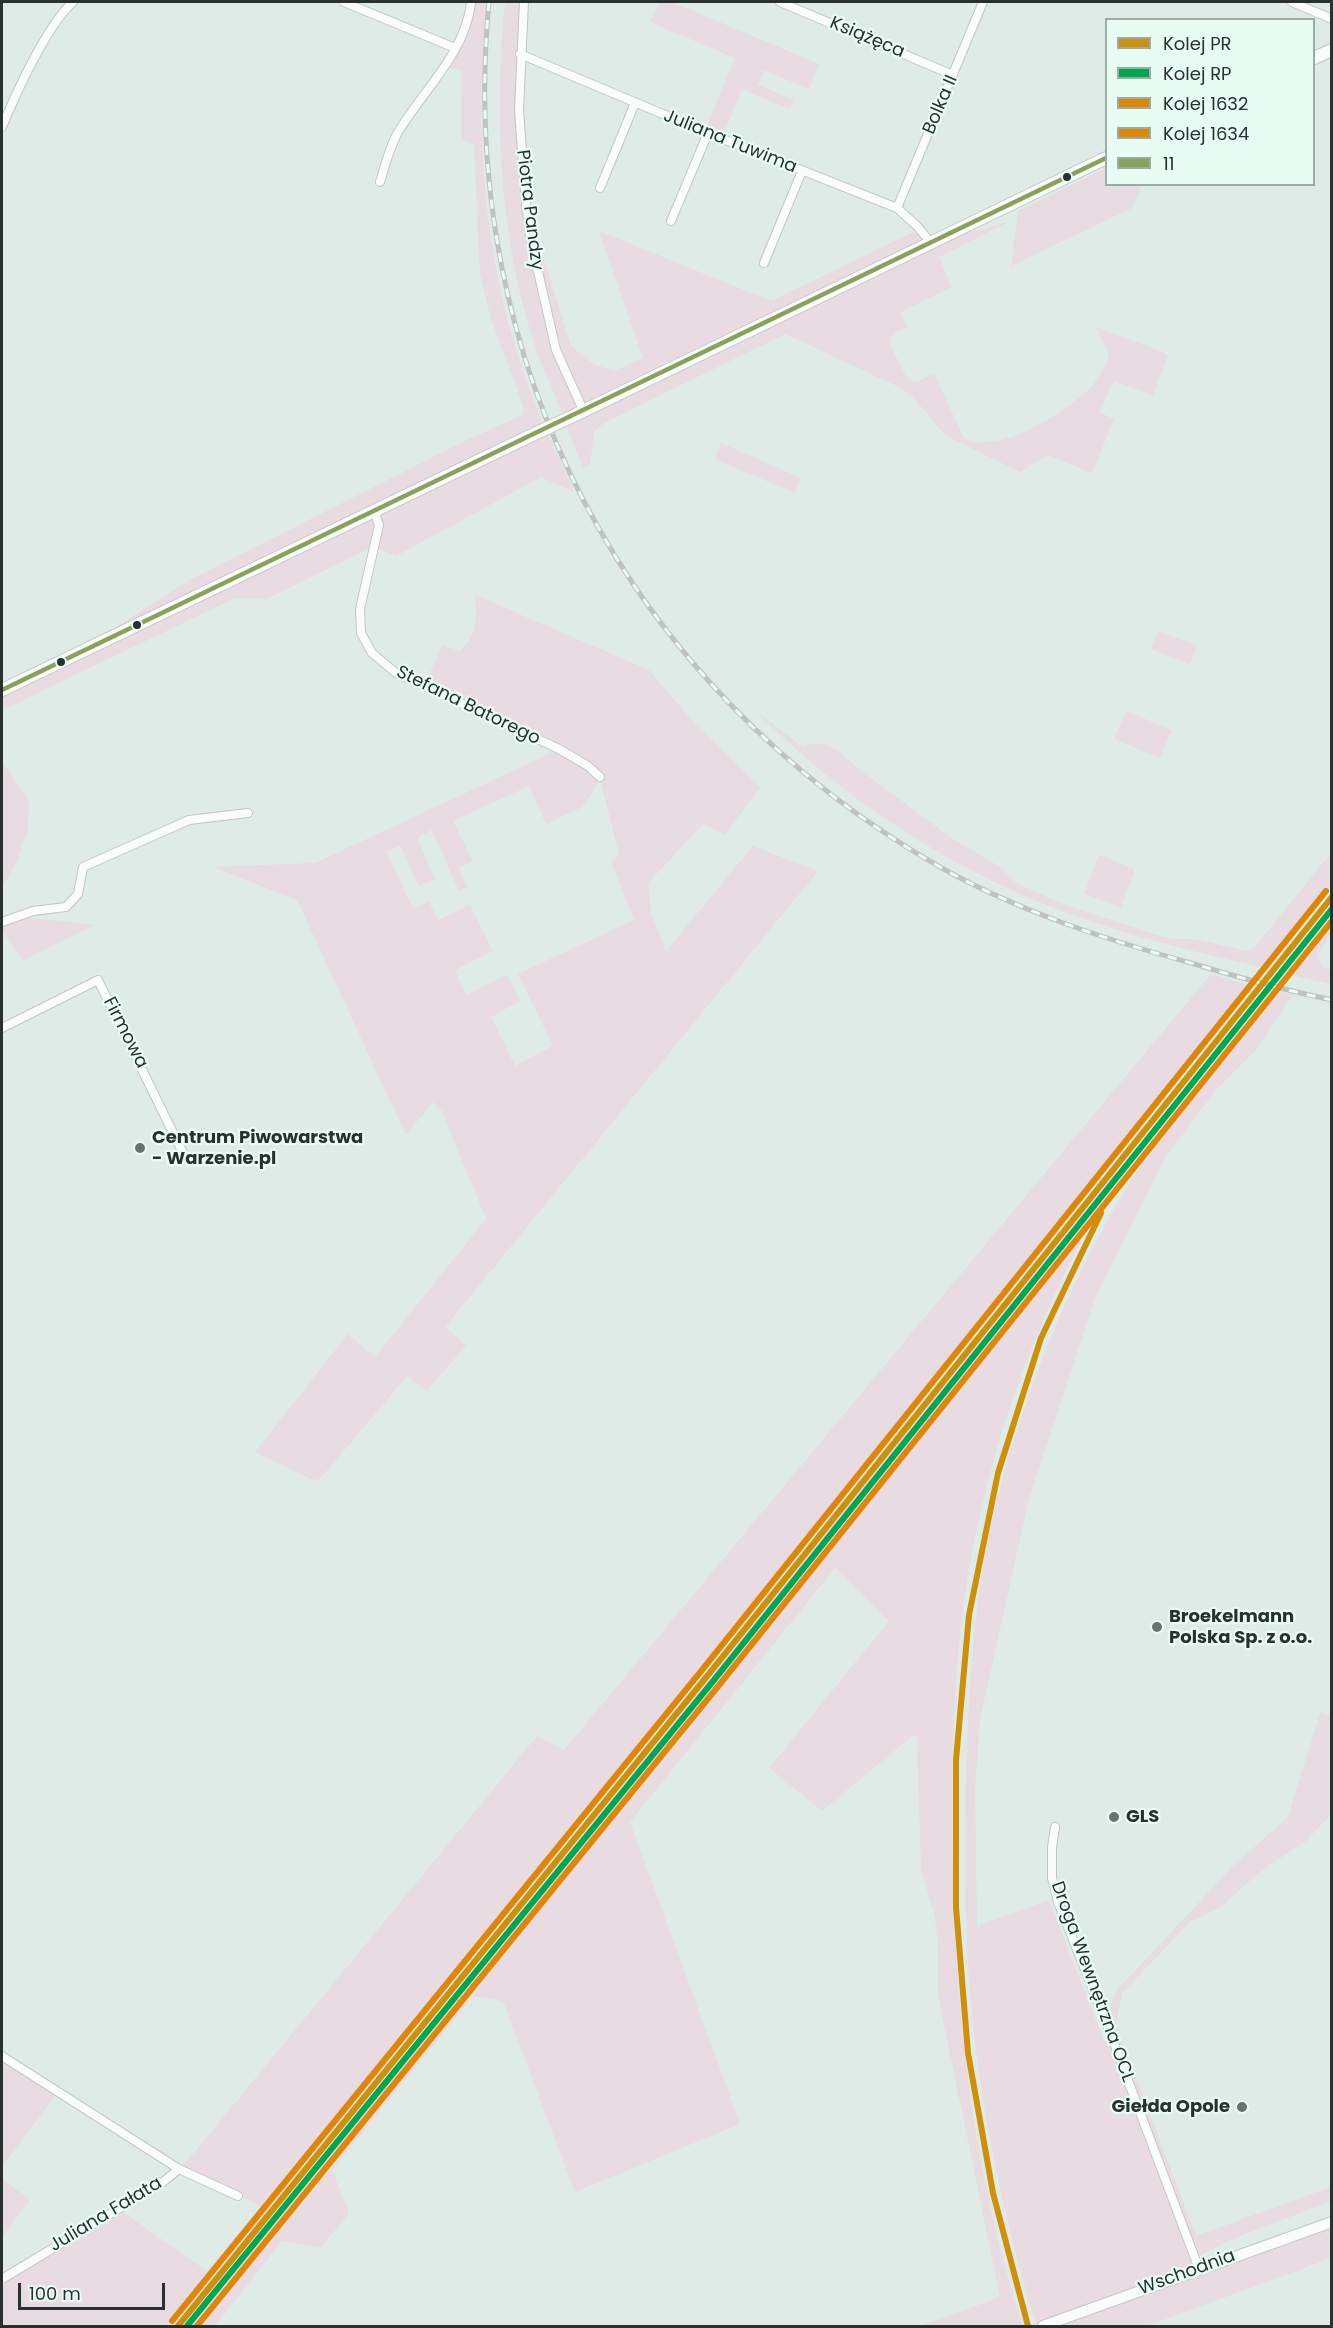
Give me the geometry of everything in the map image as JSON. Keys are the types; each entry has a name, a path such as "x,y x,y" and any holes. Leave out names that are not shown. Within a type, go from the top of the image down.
{"main road":[{"path":"1315,58 1332,50"},
{"path":"2,690 1105,159"}],"street":[{"path":"2,127 50,32 63,10 73,2"},
{"path":"344,2 455,48"},
{"path":"380,182 396,135 455,48 466,26 471,2"},
{"name":"Piotra Pandzy","path":"524,2 519,110 521,155 531,241 556,350 579,413"},
{"name":"Książęca","path":"780,2 953,75"},
{"name":"Bolka II","path":"897,208 983,2"},
{"path":"1292,2 1332,19"},
{"name":"Juliana Tuwima","path":"520,54 708,133 897,208 917,226 931,243"},
{"path":"600,188 635,103"},
{"path":"671,221 708,133"},
{"path":"764,262 802,171"},
{"name":"Stefana Batorego","path":"374,511 379,525 360,609 361,633 372,653 396,673 559,749 588,766 600,777"},
{"path":"2,922 33,911 66,907 78,894 83,867 178,824 189,820 248,813"},
{"name":"Firmowa","path":"2,1028 98,980 182,1151"},
{"name":"Droga Wewnętrzna OCL","path":"1055,1827 1052,1847 1052,1878 1058,1902 1199,2269"},
{"path":"2,2056 179,2169 238,2196"},
{"name":"Juliana Fałata","path":"2,2279 163,2182 179,2169"},
{"name":"Wschodnia","path":"1043,2326 1332,2222"}],"shaded area":[{"path":"471,2 487,2 481,108 483,162 496,268 523,371 542,421 574,492 541,477 396,556 374,546 267,599 235,598 2,710 2,688 108,632 190,580 465,441 522,415 524,411 521,400 491,319 480,274 474,144 462,139 461,70 443,66 457,45"},
{"path":"505,2 524,2 521,33 526,203 571,346 593,364 614,371 643,358 599,231 771,301 920,229 927,237 603,393 608,398 931,243 1008,222 939,257 952,287 901,312 907,327 894,333 890,341 908,380 917,382 934,374 964,438 978,442 1013,437 1066,408 1094,384 1109,355 1096,327 1168,356 1153,395 1114,381 1099,412 1114,419 1092,473 1047,455 1020,472 945,435 913,397 901,388 785,334 604,423 594,432 590,465 583,467 533,340 513,258 506,215 500,129"},
{"path":"660,2 672,2 819,64 809,89 764,70 758,85 794,100 790,109 742,89 722,138 705,131 735,58 650,22"},
{"path":"1105,168 1105,186 1142,186 1132,208 1011,266 1018,211"},
{"path":"721,443 801,478 795,493 715,459"},
{"path":"475,595 649,670 696,725 760,787 725,834 703,824 648,883 651,913 666,951 753,846 818,871 445,1327 466,1345 427,1391 407,1376 319,1480 311,1479 255,1452 348,1334 375,1357 486,1219 442,1111 433,1102 406,1135 297,900 213,867 315,863 558,750 424,687 442,645 460,651 470,639 476,618","holes":["600,778 619,854 611,861 634,920 518,974 553,1046 515,1066 491,1017 520,1001 507,975 466,995 455,970 493,951 470,905 438,920 429,902 413,909 386,852 400,845 419,886 435,879 417,838 432,830 459,891 467,887 459,868 473,861 453,821 529,786 546,824 580,808 591,795"]},
{"path":"1158,631 1197,646 1190,664 1151,649"},
{"path":"1126,711 1172,730 1160,758 1114,739"},
{"path":"757,712 803,747 811,744 825,744 837,750 953,839 1000,867 1016,883 1068,906 1157,935 1171,939 1194,939 1247,951 1254,948 1331,853 1331,888 1266,968 1109,927 1018,893 913,837 815,766"},
{"path":"2,762 29,801 28,828 17,861 2,888"},
{"path":"1099,855 1135,869 1121,907 1084,894"},
{"path":"2,915 95,925 23,960 2,931"},
{"path":"1331,917 1329,936 1317,958 1323,968 1331,970 1331,984 1286,974"},
{"path":"1211,974 1252,986 524,1894 174,2326 2,2326 2,2279 117,2208 207,2271 261,2206 179,2169 537,1736 564,1750"},
{"path":"1274,991 1293,995 1255,1051 1216,1090 1163,1161 1097,1293 1029,1498 980,1719 975,1788 977,1926 1049,1900 1104,2041 1113,2039 1106,2022 1115,1992 1233,1866 1288,1817 1320,1713 1331,1716 1331,1814 1307,1840 1257,1874 1221,1907 1190,1922 1122,1993 1116,2026 1196,2236 1331,2187 1331,2201 1230,2240 1195,2258 1199,2269 1331,2222 1331,2258 1147,2326 1037,2326 1006,2216 990,2139 970,1996 965,1814 973,1645 984,1563 1015,1436 1045,1353 1080,1272 1118,1201 1159,1138"},
{"path":"1115,1170 1119,1174 1060,1284 1034,1342 1012,1401 979,1522 967,1584 956,1678 952,1839 957,1957 966,2064 994,2223 1023,2326 921,2326 1000,2297 938,1995 938,1948 935,1917 921,1869 917,1737 912,1736 822,1811 769,1768 889,1621 835,1568 630,1822 740,2124 575,2192 503,2001 473,1996 332,2170 349,2213 321,2248 282,2241 215,2326 184,2326 531,1899"},
{"path":"2,2056 57,2093 2,2167"},
{"path":"2,2178 30,2200 2,2237"}],"railway":[{"path":"489,2 486,135 501,263 534,386 584,502 651,609 733,707 829,793 940,867 970,883 1094,934 1243,978 1332,1000"}],"rail line":[{"name":"1632","path":"172,2321 702,1670 1326,891"},
{"name":"PR","path":"178,2326 708,1675 1332,897"},
{"name":"RP","path":"187,2326 714,1680 1332,909"},
{"name":"1634","path":"197,2326 720,1684 1332,921"},
{"name":"PR","path":"1028,2326 993,2193 968,2053 956,1907 956,1760 969,1615 998,1473 1041,1338 1101,1213"}],"transit line":[{"name":"11","path":"2,690 1105,158"}],"place":[{"name":"Centrum Piwowarstwa - Warzenie.pl","path":"140,1148"},
{"name":"Broekelmann Polska Sp. z o.o.","path":"1157,1627"},
{"name":"GLS","path":"1114,1817"},
{"name":"Giełda Opole","path":"1242,2107"}]}
